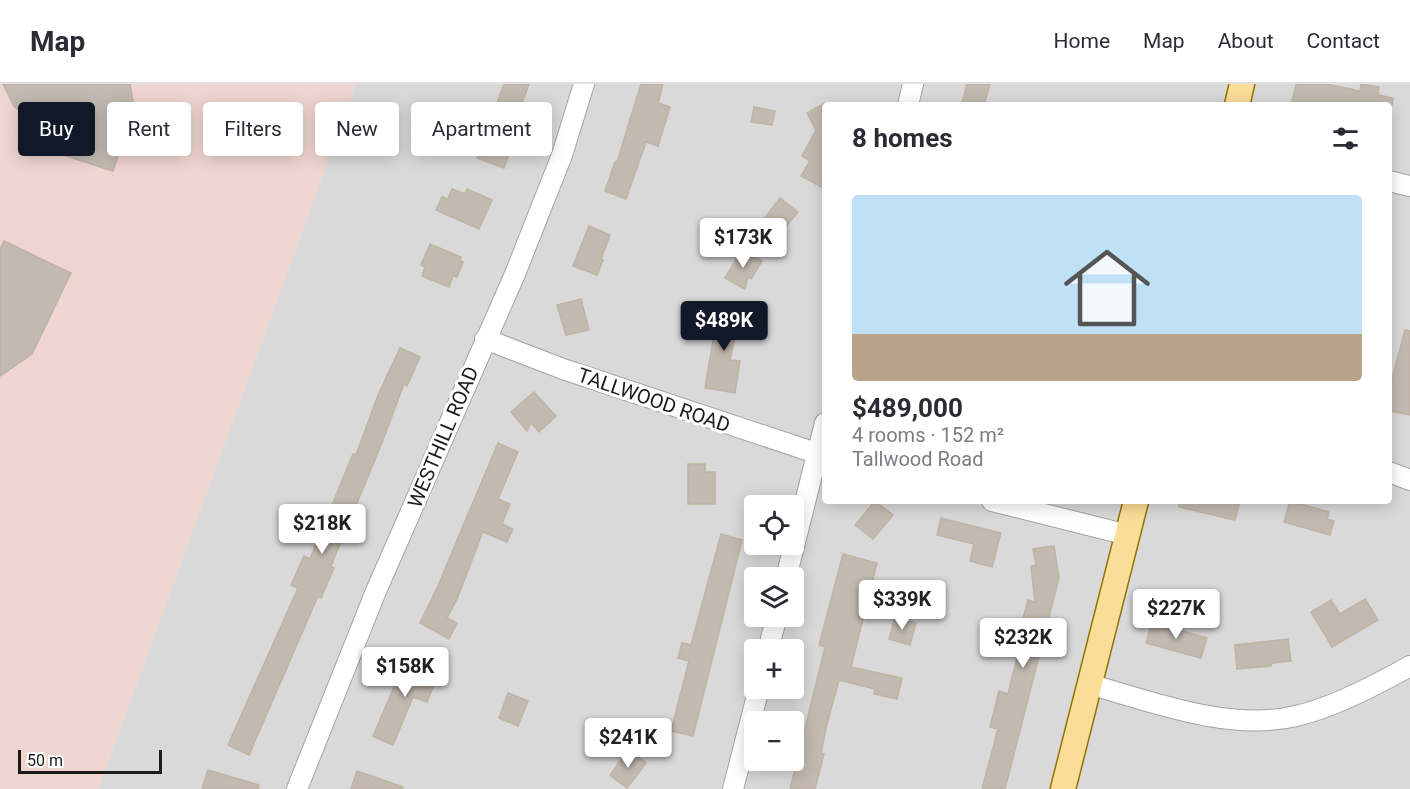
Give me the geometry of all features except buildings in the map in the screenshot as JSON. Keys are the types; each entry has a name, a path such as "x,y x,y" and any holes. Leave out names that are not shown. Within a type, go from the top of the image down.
{"main road":[{"path":"1238,102 1242,84"},
{"path":"1063,789 1135,504"}],"street":[{"name":"WESTHILL ROAD","path":"297,789 376,591 515,274 562,155 584,84"},
{"path":"909,102 913,84"},
{"path":"1392,182 1410,186"},
{"name":"TALLWOOD ROAD","path":"486,339 563,369 821,455"},
{"path":"789,567 821,455"},
{"path":"1392,473 1410,480"},
{"path":"1004,504 1128,535"},
{"path":"1089,684 1160,704 1219,717 1276,720 1297,716 1331,704 1410,666"},
{"path":"733,789 756,699"}],"shaded area":[{"path":"0,84 356,84 349,102 315,102 315,156 330,156 98,789 0,789"},
{"path":"356,84 1410,84 1410,789 98,789 330,156 399,156 399,102 349,102"}]}
